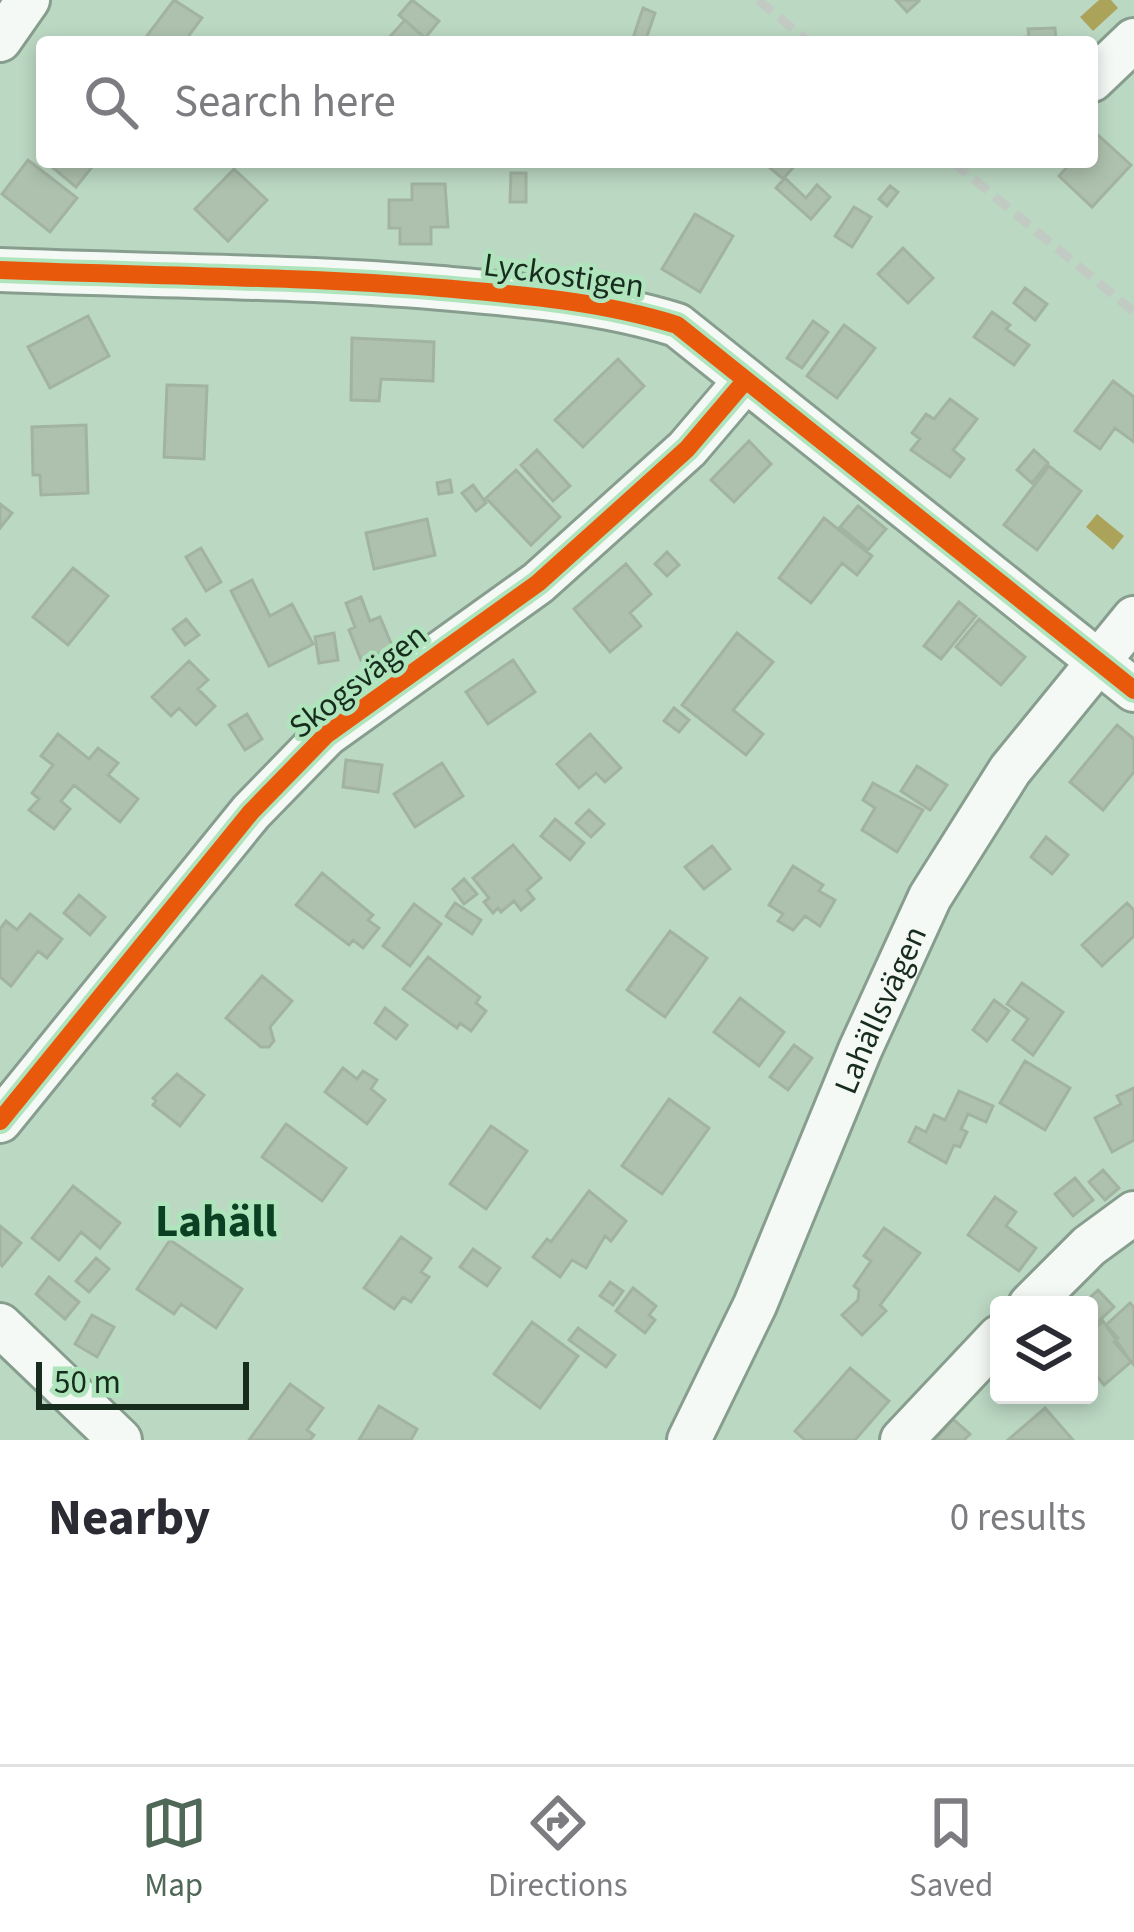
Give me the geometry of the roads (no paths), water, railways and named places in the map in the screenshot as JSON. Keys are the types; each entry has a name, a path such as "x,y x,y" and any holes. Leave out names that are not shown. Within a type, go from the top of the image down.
{"street":[{"path":"0,40 28,0"},
{"path":"1098,74 1134,40"},
{"name":"Lyckostigen","path":"0,270 358,281 550,297 636,312 677,325 1134,691"},
{"name":"Skogsvägen","path":"0,1120 251,812 326,735 538,583 687,449 745,381"},
{"name":"Lahällsvägen","path":"689,1440 755,1305 860,1050 930,897 1010,770 1134,618"},
{"path":"1039,1296 1089,1246 1134,1213"},
{"path":"0,1324 120,1440"},
{"path":"902,1440 990,1347"}],"railway":[{"path":"758,0 802,36"},
{"path":"960,168 1134,312"}],"district":[{"name":"Lahäll","path":"216,1220"}]}
